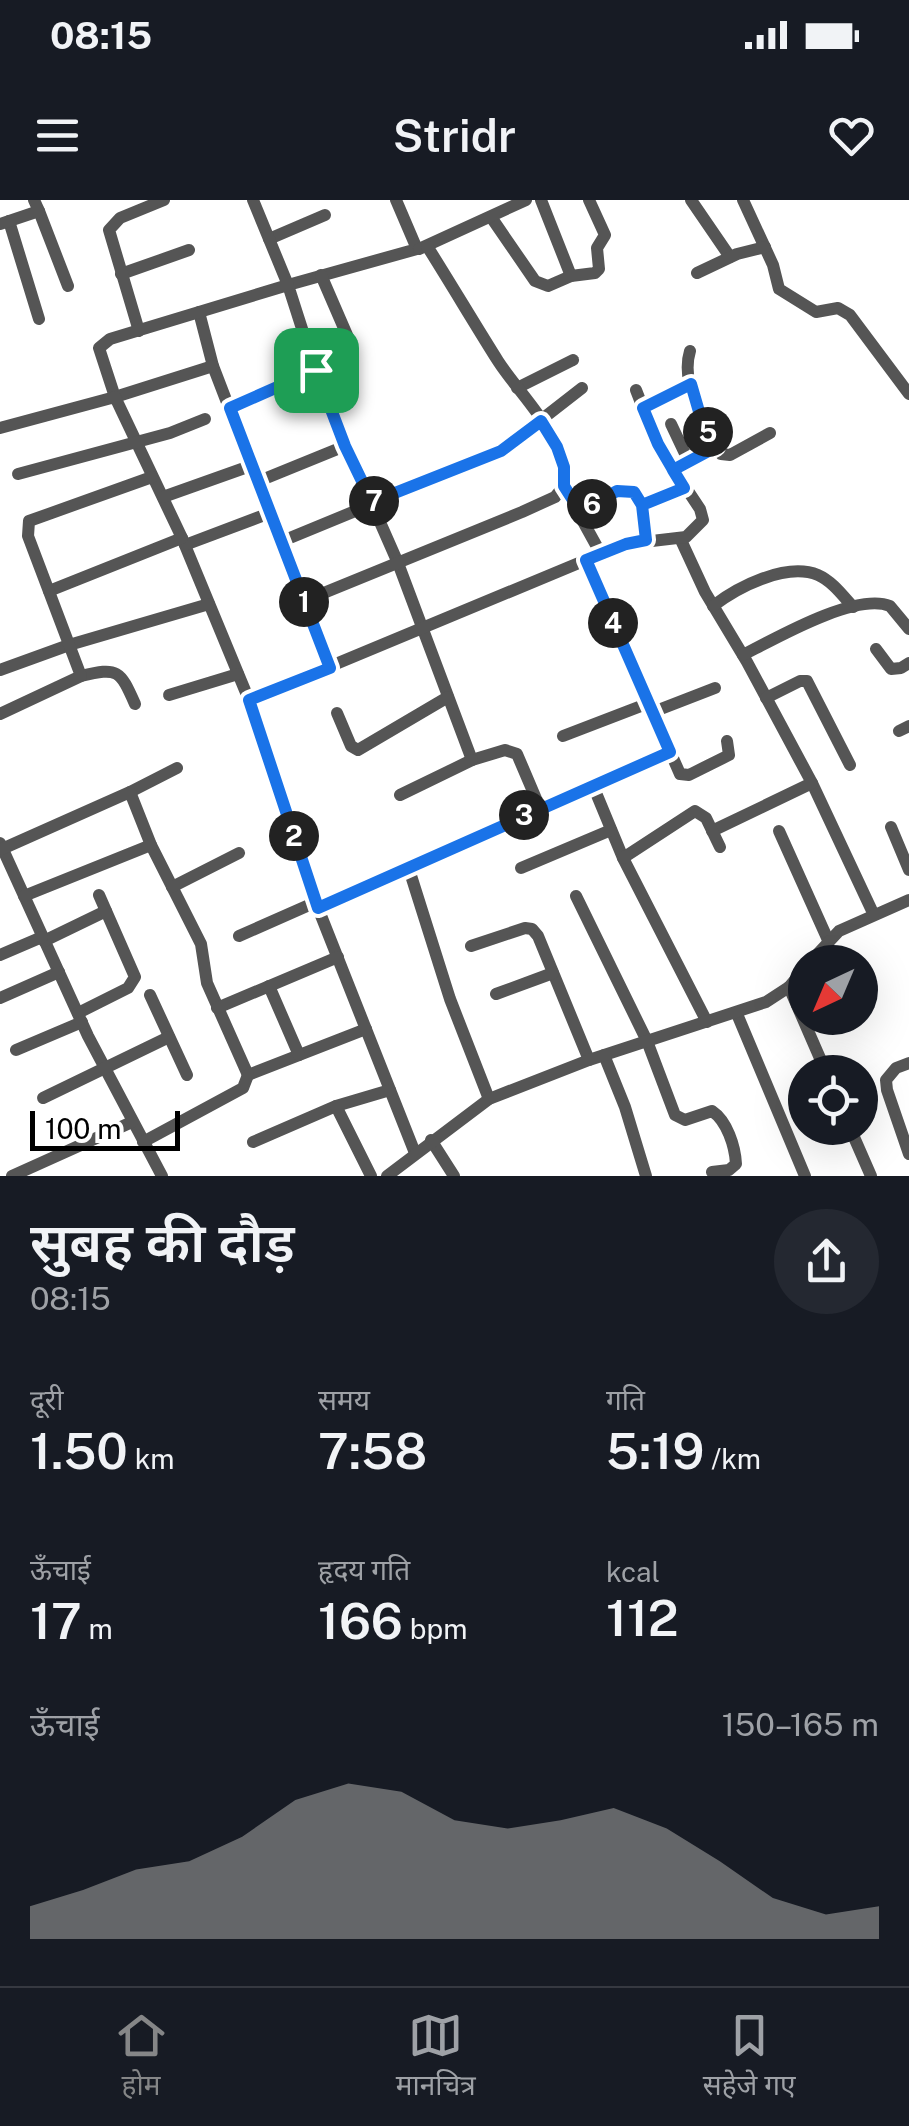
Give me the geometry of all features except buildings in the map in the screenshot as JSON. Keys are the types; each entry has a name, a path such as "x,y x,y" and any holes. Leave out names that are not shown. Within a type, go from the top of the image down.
{"street":[{"path":"138,331 109,230 120,218 164,200"},
{"path":"253,200 288,285 345,446 398,564 472,760"},
{"path":"396,200 422,248 557,447 564,467 564,486 601,554"},
{"path":"415,1153 317,905 249,700 183,541 134,442 98,348 110,339 422,248 526,200"},
{"path":"542,200 571,276"},
{"path":"491,218 534,281 548,286 600,269 597,248 605,236 589,200"},
{"path":"691,200 730,257"},
{"path":"742,200 780,289 816,312 838,308 850,314 909,394"},
{"path":"40,319 5,222 36,206 68,286"},
{"path":"269,239 325,214"},
{"path":"697,273 730,257 765,247"},
{"path":"121,274 188,250"},
{"path":"230,408 348,355 352,348 321,275"},
{"path":"199,312 213,366 330,668"},
{"path":"690,351 686,363 700,415 721,454 730,455 770,433"},
{"path":"517,388 573,360"},
{"path":"0,428 213,366"},
{"path":"643,408 691,384"},
{"path":"280,542 501,451 582,388"},
{"path":"249,700 601,554 646,540 692,534 703,520 700,509 658,444 636,390"},
{"path":"18,474 204,419"},
{"path":"671,424 689,462"},
{"path":"259,480 345,446"},
{"path":"673,470 716,447"},
{"path":"163,497 253,465"},
{"path":"80,676 28,536 29,522 152,477"},
{"path":"304,601 522,512 555,497 564,486"},
{"path":"642,505 684,488"},
{"path":"580,511 624,490 634,492 642,505 646,540"},
{"path":"49,591 270,513"},
{"path":"680,538 713,606 812,783 873,914"},
{"path":"586,560 680,774 689,776 728,755 727,741"},
{"path":"713,606 744,584 806,572 828,581 853,607"},
{"path":"743,654 853,607 882,602 896,611 909,629"},
{"path":"0,670 68,645 209,604"},
{"path":"876,649 891,669 909,663"},
{"path":"0,714 80,676 105,670 124,678 135,704"},
{"path":"170,695 238,674"},
{"path":"766,698 800,681 808,681 850,765"},
{"path":"564,736 715,688"},
{"path":"337,712 351,746 358,750 448,697"},
{"path":"400,796 472,760 505,750 517,754 540,808"},
{"path":"239,936 594,788 670,752"},
{"path":"160,1175 80,1018 1,846 177,768"},
{"path":"712,831 812,783"},
{"path":"594,788 623,858 707,1022"},
{"path":"130,792 201,944 207,982 248,1075 243,1088 143,1142"},
{"path":"623,858 696,811 706,818 720,846"},
{"path":"891,827 909,870"},
{"path":"521,868 611,830"},
{"path":"779,831 828,940"},
{"path":"24,896 152,845"},
{"path":"172,886 238,853"},
{"path":"408,866 450,999 489,1099"},
{"path":"16,1050 80,1018 128,988 135,978 99,895"},
{"path":"576,896 647,1041 675,1115 685,1120 712,1111 723,1121 736,1164 729,1170 712,1172"},
{"path":"824,945 873,914 909,900"},
{"path":"0,955 106,911"},
{"path":"471,946 525,928 532,930 589,1060"},
{"path":"218,1008 338,957"},
{"path":"0,998 59,972"},
{"path":"496,994 553,974"},
{"path":"269,986 299,1055"},
{"path":"387,1176 489,1099 589,1060 736,1014 788,988"},
{"path":"150,996 187,1075"},
{"path":"736,1014 804,1176"},
{"path":"248,1075 366,1029"},
{"path":"43,1098 170,1037"},
{"path":"604,1055 646,1176"},
{"path":"909,1062 896,1068 886,1080 909,1154"},
{"path":"253,1142 336,1106 390,1090"},
{"path":"336,1106 370,1176"},
{"path":"12,1176 36,1171 132,1122"},
{"path":"431,1140 454,1176"},
{"path":"857,1145 870,1176"}],"route":[{"path":"316,370 230,408 330,668 249,700 318,908 670,752 586,560 646,540 642,505 684,488 673,470 716,447 700,415 691,384 643,408 658,444 673,470 684,488 642,505 634,492 624,490 580,511 564,486 564,467 557,447 541,421 501,451 372,502 316,370"}]}
